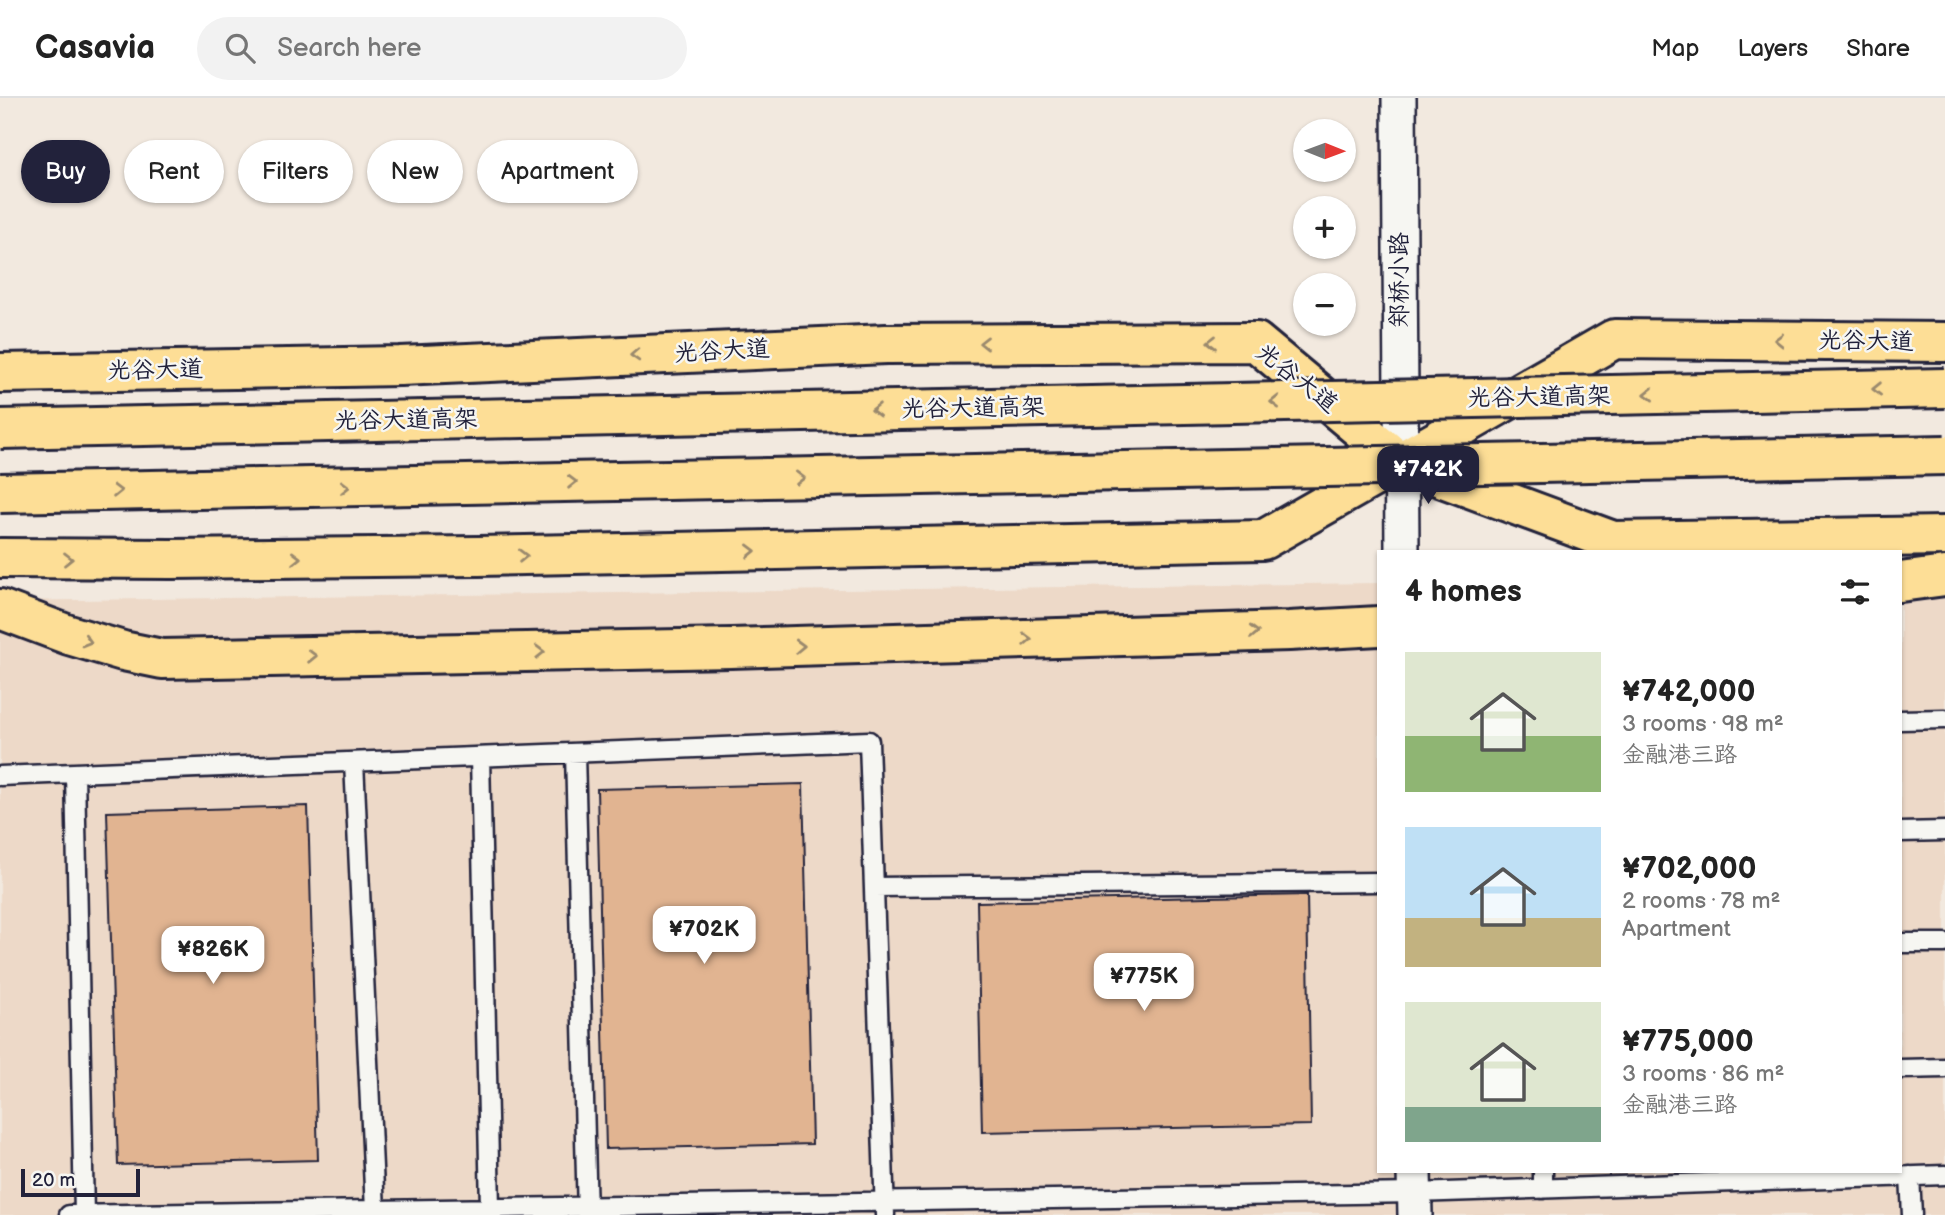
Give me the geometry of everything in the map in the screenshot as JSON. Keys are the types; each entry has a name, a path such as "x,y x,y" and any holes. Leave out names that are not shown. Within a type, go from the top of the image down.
{"main road":[{"name":"光谷大道","path":"0,558 478,556 1263,540 1614,339 1945,342"},
{"name":"光谷大道","path":"0,373 400,366 886,344 1256,342 1400,462 1613,541 1945,536"},
{"name":"光谷大道高架","path":"0,429 1945,388"},
{"path":"0,494 1945,456"},
{"path":"1902,582 1945,576"},
{"path":"0,609 69,635 162,659 732,648 1377,626"}],"street":[{"name":"郑桥小路","path":"1399,98 1402,550"}],"lane":[{"path":"1902,720 1945,719"},
{"path":"0,776 869,741 884,1208"},
{"path":"575,753 587,1211"},
{"path":"480,757 490,1208"},
{"path":"355,762 375,1210"},
{"path":"75,773 84,1215"},
{"path":"1902,832 1945,831"},
{"path":"874,887 1377,882"},
{"path":"1902,943 1945,943"},
{"path":"1902,1069 1945,1068"},
{"path":"1543,1173 1544,1189"},
{"path":"69,1215 490,1208 587,1211 884,1208 1544,1189 1825,1175 1945,1175"},
{"path":"1910,1176 1912,1215"}],"shaded area":[{"path":"1902,576 1945,576 1945,1215 0,1215 0,601 1377,583 1377,1173 1902,1173"}],"building":[{"path":"803,784 812,1144 606,1149 597,789"},
{"path":"308,806 318,1160 118,1165 107,812"},
{"path":"1307,895 1311,1125 982,1132 977,902"}]}
